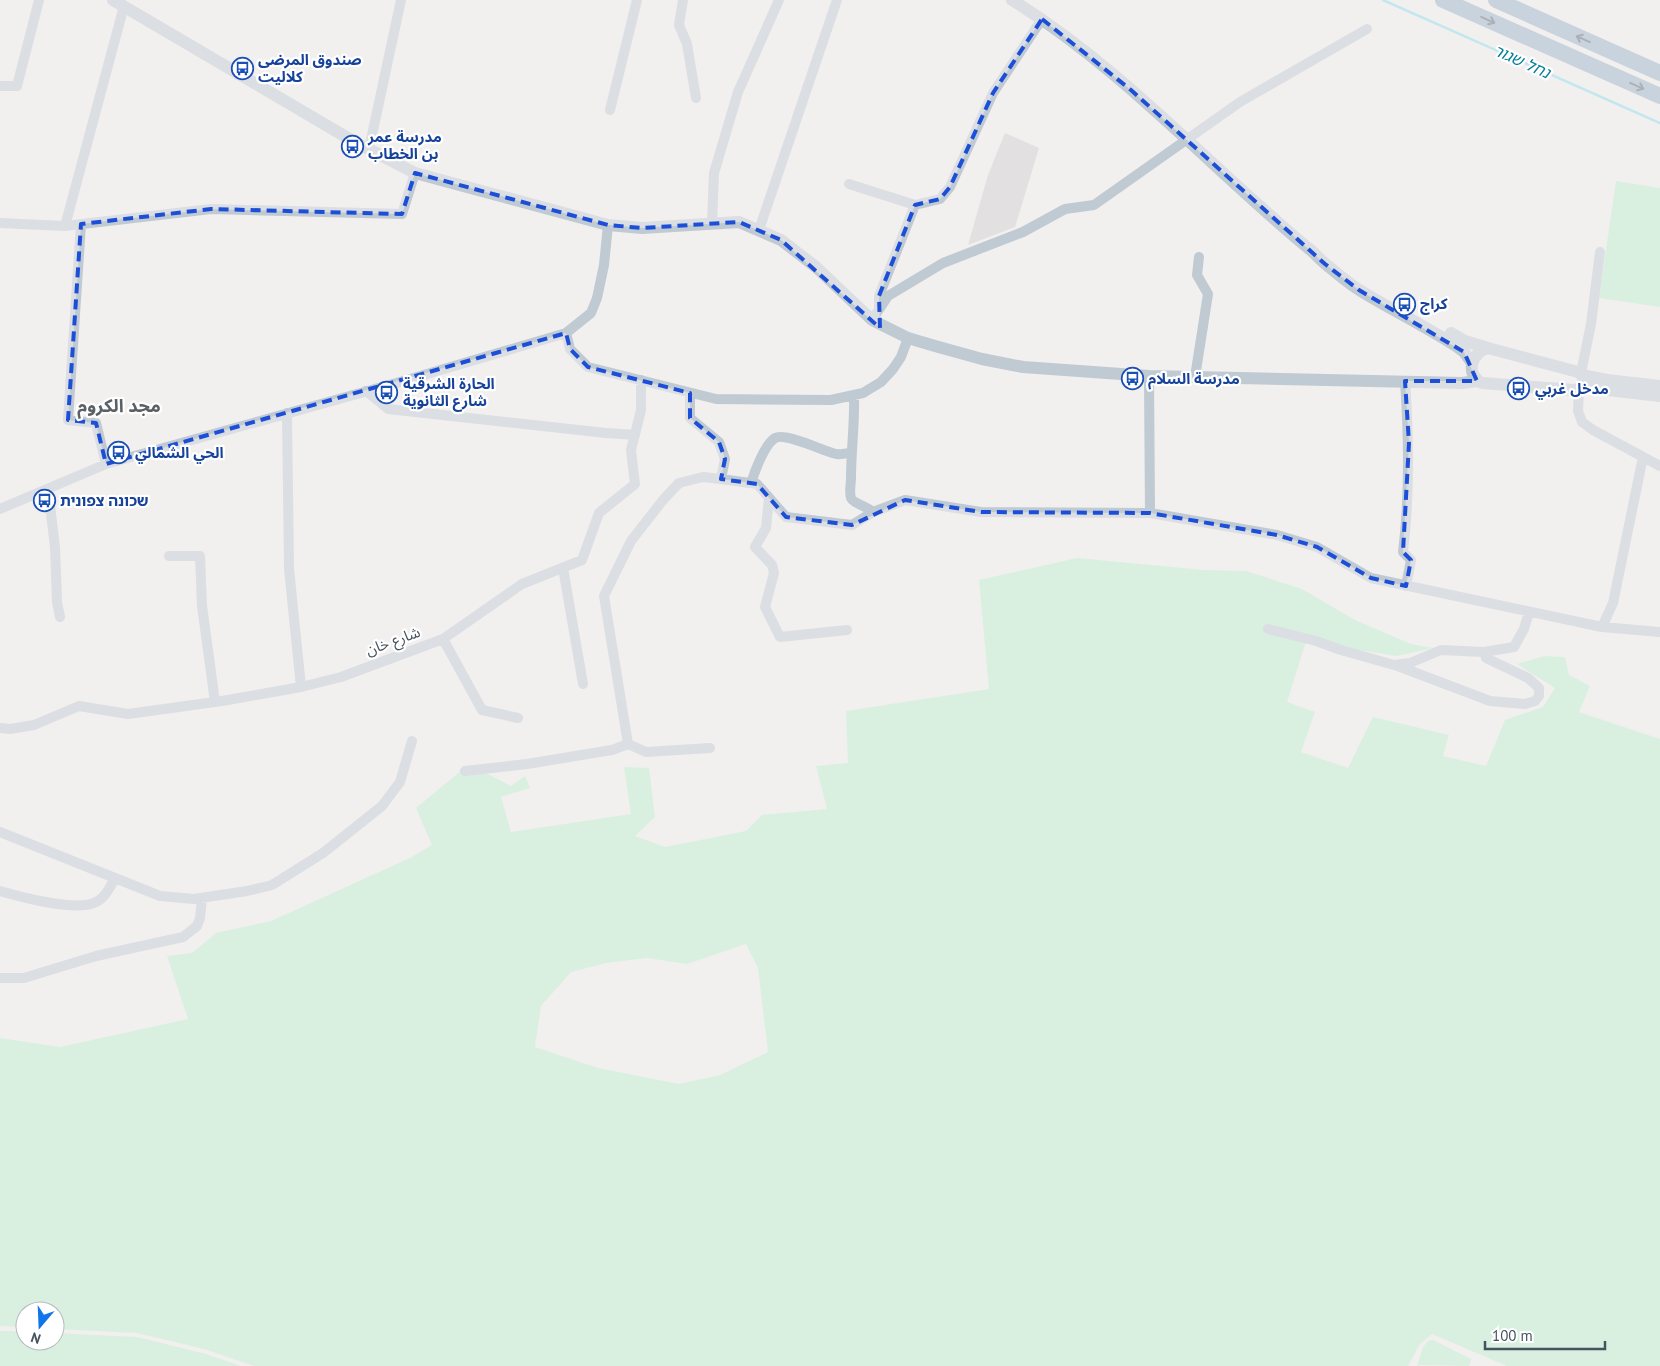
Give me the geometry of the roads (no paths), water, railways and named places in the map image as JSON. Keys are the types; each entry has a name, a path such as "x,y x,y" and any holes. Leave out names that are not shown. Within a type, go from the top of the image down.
{"highway":[{"path":"1444,0 1660,96"},
{"path":"1496,0 1660,73"}],"street":[{"path":"0,86 17,86 39,0"},
{"path":"369,149 401,0"},
{"path":"610,110 637,0"},
{"path":"683,0 679,25 687,44 696,98"},
{"path":"712,223 714,173 738,92 779,0"},
{"path":"759,230 837,0"},
{"path":"1012,0 1042,19 1086,52 1325,264 1359,290 1456,346 1464,352 1472,363"},
{"path":"65,226 119,3 369,149 415,173 608,225 642,228 739,222 781,240 816,267 872,320 908,338 982,359 1024,367 1149,376 1462,383 1478,380 1497,385 1578,383 1607,380 1660,386"},
{"path":"848,184 915,205 940,199 950,187 993,93 1042,19"},
{"path":"872,320 888,296 943,263 1023,232 1065,209 1094,205 1240,102 1367,29"},
{"path":"0,223 65,226 211,209 402,214 415,173"},
{"path":"879,309 879,296 915,205"},
{"path":"81,224 68,420 96,423 106,464"},
{"path":"0,509 106,464 400,382 566,333 591,313 597,298 608,225"},
{"path":"1313,252 1372,290 1465,341 1502,351 1578,383 1660,396"},
{"path":"1600,252 1591,324 1578,383 1577,405 1579,417 1587,426 1660,466"},
{"path":"1195,377 1208,294 1196,275 1199,257"},
{"path":"566,333 570,349 588,366 716,399 831,400 854,395 881,382 901,357 908,338"},
{"path":"1478,380 1471,370 1472,363 1478,352 1488,348"},
{"path":"1149,376 1150,514"},
{"name":"شارع خان","path":"0,728 10,729 34,725 79,706 128,714 215,702 301,687 340,677 443,639 522,584 582,560 599,513 635,484 631,450 641,410 641,380"},
{"path":"1404,382 1409,443 1408,513 1403,552 1411,560 1406,586"},
{"path":"366,391 388,409 606,434 635,435"},
{"path":"690,393 690,418 719,442 725,459 721,479"},
{"path":"854,395 855,414 851,453 850,497 855,503 865,505 874,512"},
{"path":"287,413 290,569 301,687"},
{"path":"752,484 755,470 761,457 774,438 792,439 837,454 851,453"},
{"path":"1602,627 1613,603 1643,457"},
{"path":"628,744 604,596 631,541 664,500 679,483 703,477 757,484 786,517 852,524 874,512 905,500 981,512 1150,514 1277,535 1317,547 1371,578 1602,627 1660,632"},
{"path":"48,488 55,547 57,602 60,618"},
{"path":"769,498 766,528 755,547 772,565 774,573 766,607 780,637 847,630"},
{"path":"169,556 200,556 202,606 215,702"},
{"path":"563,568 583,684"},
{"path":"1394,665 1410,663 1441,650 1484,652 1514,646 1524,629 1529,612"},
{"path":"1268,629 1316,641 1394,665 1490,701 1525,704 1535,701 1540,696 1539,688 1528,678 1486,658 1484,652"},
{"path":"443,639 482,710 518,718"},
{"path":"0,832 160,896 181,899 240,893 272,885 323,853 382,806 400,782 412,741"},
{"path":"466,771 612,750 628,744 646,752 710,748"},
{"path":"0,891 42,901 87,905 101,899 115,878"},
{"path":"0,978 24,978 88,958 183,937 197,926 200,918 202,898"}],"waterway":[{"name":"נחל שגור","path":"1383,0 1660,123"}],"place":[{"name":"صندوق المرضى كلاليت","path":"242,69"},
{"name":"مدرسة عمر بن الخطاب","path":"352,146"},
{"name":"كراج","path":"1404,304"},
{"name":"مدرسة السلام","path":"1132,379"},
{"name":"مدخل غربي","path":"1519,389"},
{"name":"الحارة الشرقية شارع الثانوية","path":"387,393"},
{"name":"الحي الشمالي","path":"119,453"},
{"name":"שכונה צפונית","path":"44,501"}],"district":[{"name":"مجد الكروم","path":"119,406"}]}
